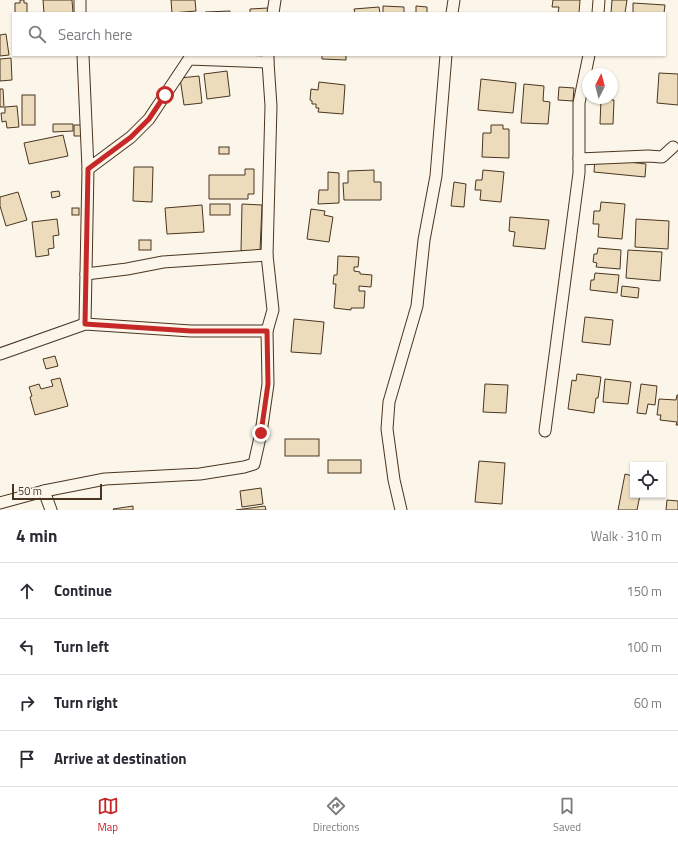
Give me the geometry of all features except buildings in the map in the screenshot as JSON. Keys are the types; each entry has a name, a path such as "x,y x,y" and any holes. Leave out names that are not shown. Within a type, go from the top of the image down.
{"street":[{"path":"80,0 80,12"},
{"path":"273,12 275,0"},
{"path":"452,12 454,0"},
{"path":"598,12 599,0"},
{"path":"83,56 88,169 85,324"},
{"path":"401,510 394,480 388,430 389,402 417,306 424,240 436,176 446,56"},
{"path":"545,430 579,173 579,103 589,56"},
{"path":"0,503 105,479 200,474 254,464 261,433 268,384 267,331 272,310 267,254 271,106 268,59 189,59 149,119 131,137 88,169"},
{"path":"579,159 648,156 662,157 673,147"},
{"path":"86,274 127,269 163,262 267,254"},
{"path":"0,354 85,324 191,331 267,331"},
{"path":"44,492 51,510"}],"route":[{"path":"165,95 149,119 131,137 88,169 85,324 191,331 267,331 268,384 261,433"}]}
